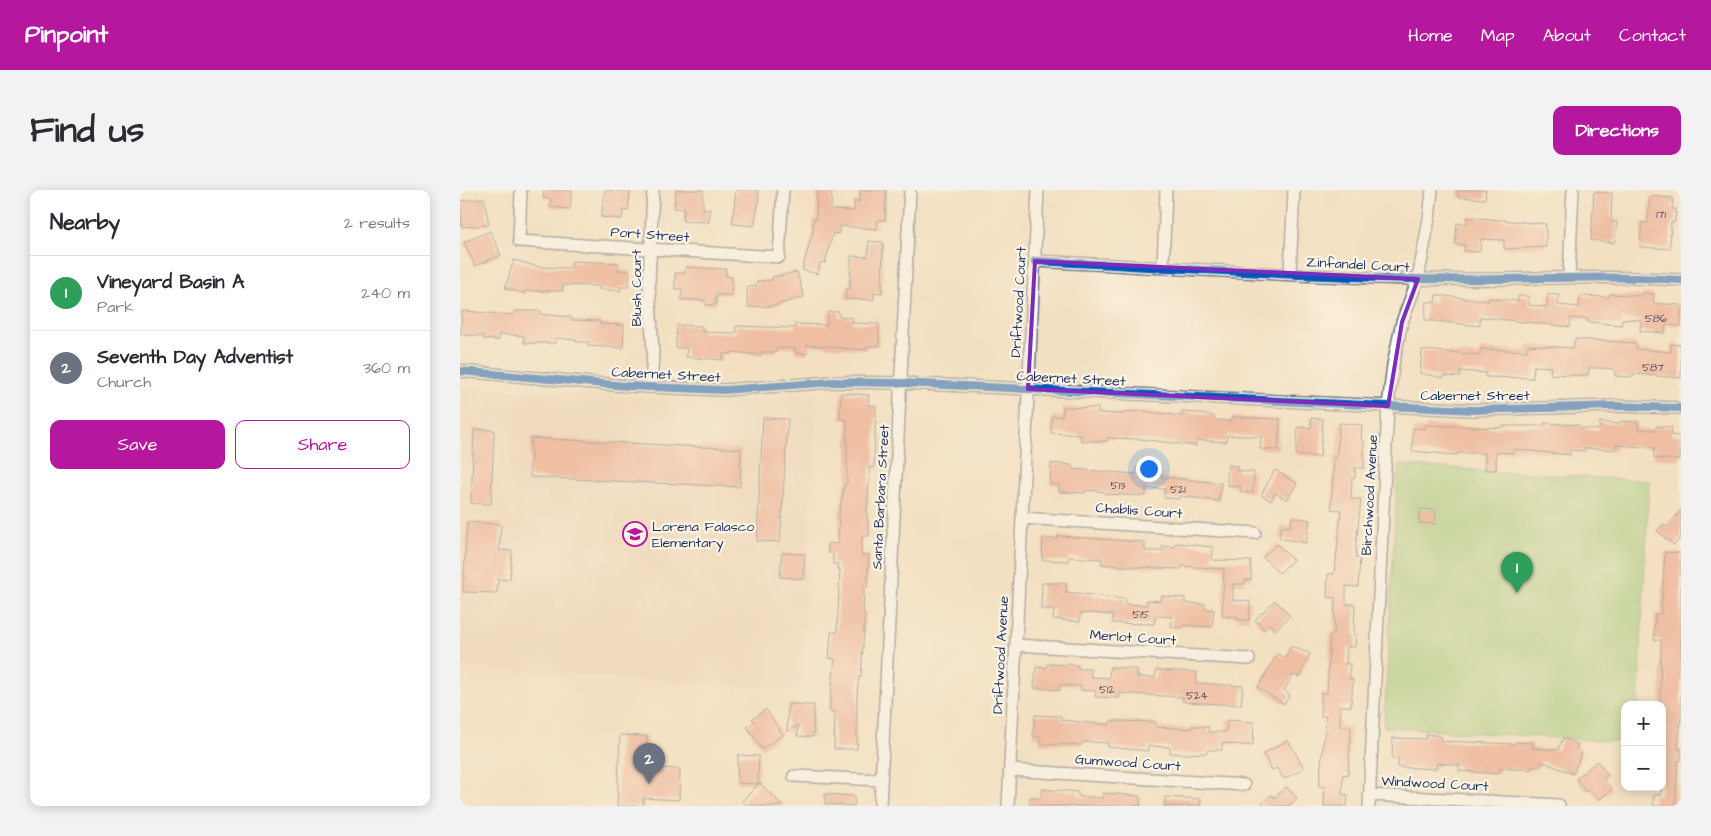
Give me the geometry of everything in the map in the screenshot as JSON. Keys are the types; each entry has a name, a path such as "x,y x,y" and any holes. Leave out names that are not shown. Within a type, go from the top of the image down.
{"street":[{"name":"Port Street","path":"521,190 518,241 779,257 783,190"},
{"name":"Blush Court","path":"651,387 653,352 649,283 653,190"},
{"name":"Santa Barbara Street","path":"880,806 910,190"},
{"name":"Driftwood Court","path":"1023,506 1038,190"},
{"path":"1163,267 1166,190"},
{"path":"1290,273 1294,190"},
{"name":"Birchwood Avenue","path":"1369,800 1388,406 1393,365 1402,322 1418,280 1430,219 1432,190"},
{"path":"1569,277 1573,190"},
{"name":"Zinfandel Court","path":"1035,261 1418,280 1617,276 1681,280"},
{"name":"Cabernet Street","path":"460,371 651,387 724,390 832,382 901,383 1473,410 1614,406 1681,408"},
{"name":"Driftwood Avenue","path":"1008,806 1023,506"},
{"name":"Chablis Court","path":"1022,518 1255,532"},
{"name":"Merlot Court","path":"1016,645 1249,659"},
{"name":"Gumwood Court","path":"1010,770 1244,785"},
{"path":"794,776 881,780"},
{"name":"Windwood Court","path":"1369,800 1559,805"}],"highlighted area":[{"path":"1035,261 1418,279 1402,322 1388,406 1028,389"}],"shaded area":[{"name":"Lorena Falasco Elementary","path":"460,389 743,401 817,391 800,690 460,667"}],"green space":[{"path":"1398,465 1649,481 1638,701 1621,701 1621,742 1384,727"}],"building":[{"path":"544,190 572,190 570,209 550,207 551,199 543,198"},
{"path":"605,190 630,192 628,211 623,210 622,219 601,217"},
{"path":"676,190 703,190 703,209 710,209 709,222 683,221 684,208 674,208"},
{"path":"736,190 758,190 759,200 754,226 732,224"},
{"path":"817,190 832,190 831,210 854,211 854,201 859,202 860,190 886,190 885,220 878,220 877,229 839,226 839,234 833,233 825,263 821,262 818,274 802,270 813,231 813,219 816,219"},
{"path":"1458,190 1486,190 1485,199 1458,197"},
{"path":"1594,192 1612,193 1611,221 1617,222 1614,243 1591,240"},
{"path":"1650,196 1673,198 1672,209 1676,209 1675,222 1671,222 1670,249 1640,247 1642,222 1648,223"},
{"path":"484,198 489,225 462,227 460,201"},
{"path":"1467,217 1546,224 1546,247 1504,249 1504,240 1481,239 1480,252 1464,251 1465,245 1455,244 1457,223 1467,224"},
{"path":"490,231 501,255 475,266 464,242"},
{"path":"869,241 883,242 882,293 874,292 874,300 845,299 846,288 850,289 851,256 868,257"},
{"path":"514,260 539,267 571,268 571,261 619,263 618,270 630,271 628,287 621,287 620,291 599,289 599,286 563,285 563,291 525,291 525,294 505,288"},
{"path":"685,267 726,269 726,276 732,277 731,295 716,295 716,305 705,305 705,300 681,300 682,289 675,289 675,273 685,273"},
{"path":"797,272 804,297 773,306 748,307 747,287 757,286 757,281 773,280 772,277"},
{"path":"1643,293 1654,294 1653,303 1681,305 1681,326 1666,325 1665,333 1640,331 1641,320 1622,319 1621,325 1588,322 1588,319 1571,318 1570,327 1480,317 1480,326 1425,320 1426,302 1435,302 1436,295 1489,301 1489,298 1518,301 1518,296 1529,296 1529,305 1547,307 1548,294 1559,295 1558,305 1579,307 1580,296 1609,297 1610,294 1642,296"},
{"path":"462,311 514,315 514,311 541,311 541,314 571,317 571,320 600,321 600,324 624,325 623,348 588,346 588,342 556,338 556,343 524,343 524,336 499,334 499,340 483,339 483,336 461,335"},
{"path":"828,312 839,312 839,317 853,318 852,323 879,324 879,346 867,346 867,350 807,345 807,354 795,353 795,348 777,348 777,352 762,352 762,355 731,352 731,354 723,354 723,360 686,357 687,348 676,348 677,325 702,326 702,332 736,333 736,326 795,328 795,324 827,325"},
{"path":"1575,339 1636,343 1636,349 1671,352 1671,344 1681,345 1681,378 1634,374 1633,377 1615,376 1615,369 1599,368 1589,368 1588,375 1550,374 1551,367 1534,366 1533,378 1485,377 1486,373 1460,371 1460,377 1443,376 1443,378 1420,373 1422,350 1480,355 1480,349 1527,351 1528,345 1574,348"},
{"path":"841,393 869,395 868,405 876,406 874,468 870,467 867,513 869,536 862,536 861,555 869,555 867,587 864,587 863,612 865,613 861,677 859,677 857,694 857,749 834,749 835,712 829,711 835,659 829,658 831,632 837,632 840,569 837,569 838,564 833,564 833,553 828,553 828,543 838,544 839,513 845,483 847,483 847,420 840,419"},
{"path":"1063,407 1098,408 1098,413 1124,414 1124,412 1142,411 1182,416 1182,412 1198,413 1214,416 1214,420 1232,421 1232,417 1280,419 1278,450 1260,449 1261,437 1227,435 1226,442 1196,440 1196,446 1140,439 1107,438 1107,441 1081,441 1081,435 1051,433 1052,416 1062,417"},
{"path":"763,418 788,419 780,542 757,541"},
{"path":"1311,418 1323,419 1320,457 1296,455 1298,427 1311,428"},
{"path":"1621,421 1638,422 1638,429 1656,430 1656,426 1672,427 1671,435 1681,436 1680,460 1654,458 1654,448 1616,445 1615,450 1585,448 1585,451 1570,450 1570,455 1513,449 1513,453 1496,452 1496,470 1485,470 1485,453 1458,453 1457,455 1412,451 1413,428 1425,429 1425,425 1501,428 1502,426 1544,426 1544,423 1579,425 1579,428 1599,430 1600,422 1620,424"},
{"path":"1339,423 1362,425 1361,440 1364,440 1364,468 1355,468 1355,478 1352,478 1351,499 1361,499 1356,545 1356,558 1360,558 1358,587 1346,586 1346,604 1355,604 1354,635 1356,635 1355,647 1347,647 1346,664 1350,664 1349,679 1353,679 1351,706 1340,706 1340,726 1351,727 1348,775 1343,774 1342,794 1348,795 1347,806 1324,806 1325,787 1319,786 1326,716 1321,716 1321,693 1327,693 1330,634 1334,634 1335,598 1327,597 1328,574 1334,574 1341,510 1331,509 1334,456 1337,456"},
{"path":"474,429 494,430 491,504 471,503"},
{"path":"531,438 741,449 740,487 530,477"},
{"path":"1051,463 1072,465 1072,469 1136,474 1136,467 1161,469 1161,477 1221,483 1219,501 1180,496 1180,499 1164,498 1165,489 1146,488 1146,496 1105,494 1105,492 1086,490 1086,493 1059,492 1059,485 1050,484"},
{"path":"1228,465 1238,466 1237,471 1254,472 1253,493 1240,492 1241,487 1227,485"},
{"path":"1275,470 1297,483 1287,500 1275,493 1271,501 1261,495"},
{"path":"1420,509 1436,510 1435,524 1419,523"},
{"path":"1681,510 1681,537 1674,545 1657,531 1663,524 1667,527"},
{"path":"1292,517 1310,520 1306,543 1279,538 1281,526 1290,527"},
{"path":"467,522 501,524 499,550 512,551 510,580 498,579 497,593 463,592"},
{"path":"1058,536 1145,542 1145,551 1162,551 1163,546 1175,547 1176,543 1213,547 1212,560 1251,561 1251,580 1245,580 1245,584 1233,584 1233,600 1250,601 1249,620 1237,620 1238,617 1222,616 1224,569 1182,566 1181,569 1133,567 1101,564 1102,559 1069,557 1068,561 1042,560 1043,538 1057,539"},
{"path":"1277,544 1293,560 1279,573 1263,557"},
{"path":"1665,552 1681,553 1681,718 1678,749 1681,749 1681,761 1678,760 1675,806 1653,806 1654,795 1660,795 1661,791 1666,791 1666,701 1660,701 1661,640 1654,640 1655,614 1661,614"},
{"path":"782,553 805,554 803,579 780,577"},
{"path":"1042,583 1066,583 1066,592 1125,599 1125,604 1147,605 1147,600 1160,601 1161,596 1185,598 1185,603 1205,604 1205,609 1214,610 1212,627 1183,625 1183,628 1171,627 1172,617 1155,616 1154,624 1112,623 1113,615 1090,613 1080,614 1080,622 1053,619 1054,609 1041,609"},
{"path":"1275,600 1290,616 1275,630 1269,624 1264,630 1255,620"},
{"path":"1291,646 1310,654 1299,677 1293,675 1284,690 1290,695 1284,704 1258,688 1277,654 1285,658"},
{"path":"1047,664 1078,665 1078,669 1091,669 1091,677 1109,678 1110,667 1137,669 1137,677 1155,678 1156,670 1197,672 1196,683 1243,686 1241,705 1183,702 1183,697 1119,693 1119,698 1095,697 1096,691 1081,690 1081,686 1060,685 1060,690 1034,688 1036,667 1046,668"},
{"path":"788,704 814,705 813,737 797,736 798,725 787,732"},
{"path":"766,709 783,735 762,749 747,727 754,722 752,719"},
{"path":"1035,715 1061,716 1061,720 1109,725 1110,721 1156,722 1156,727 1191,729 1191,726 1209,727 1208,732 1226,732 1227,720 1254,722 1253,746 1222,743 1222,750 1207,750 1207,753 1186,754 1170,753 1170,747 1148,746 1148,751 1108,747 1108,743 1083,742 1082,745 1040,744 1040,737 1033,737"},
{"path":"1426,734 1441,736 1441,741 1533,743 1532,748 1558,750 1563,738 1578,744 1576,749 1582,752 1573,774 1541,761 1540,767 1531,767 1531,770 1500,768 1499,774 1459,771 1459,765 1437,763 1436,769 1398,767 1399,759 1392,759 1393,738 1426,739"},
{"path":"620,735 647,736 645,767 680,769 679,800 644,798 643,806 617,806"},
{"path":"1288,740 1304,768 1284,779 1277,768 1272,770 1263,754"},
{"path":"738,755 759,756 758,784 737,783"},
{"path":"1597,761 1608,775 1603,779 1612,789 1599,800 1589,789 1586,792 1576,779"},
{"path":"760,783 783,806 747,806 742,801"},
{"path":"1286,787 1297,798 1289,806 1260,806 1271,795 1274,798"},
{"path":"1041,789 1078,792 1078,796 1103,798 1103,793 1140,796 1140,806 1030,806 1030,797 1041,798"},
{"path":"825,794 855,796 854,806 825,804"},
{"path":"1165,797 1201,799 1200,806 1164,806"}],"cycle path":[{"path":"1035,261 1372,278 1648,278 1681,280"},
{"path":"460,371 626,386 724,390 832,382 901,383 1473,410 1614,406 1681,408"}],"place":[{"name":"Lorena Falasco Elementary","path":"635,534"},
{"name":"Vineyard Basin A","path":"1517,593"},
{"name":"Seventh Day Adventist","path":"649,784"}]}
